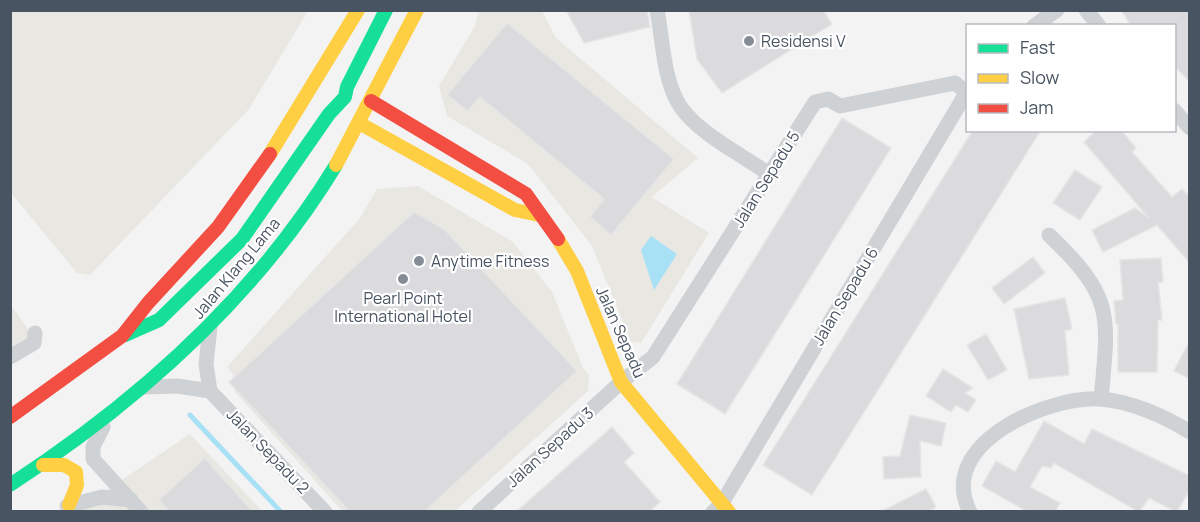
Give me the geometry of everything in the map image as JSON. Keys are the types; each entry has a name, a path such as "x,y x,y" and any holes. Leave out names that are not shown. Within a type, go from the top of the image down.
{"main road":[{"path":"122,336 148,303 218,227 285,133 358,10"},
{"path":"10,417 122,336 159,320 242,239 329,114 345,97 386,10"},
{"name":"Jalan Klang Lama","path":"10,485 43,465 112,415 210,327 280,243 332,171 371,101 417,10"},
{"path":"345,97 360,96 371,101"},
{"path":"345,97 349,114 359,123 515,210 539,215"},
{"name":"Jalan Sepadu","path":"371,101 526,194 539,215 553,230 577,271 621,382 721,509"},
{"path":"43,465 66,464 78,474 78,484 65,508"}],"street":[{"path":"657,10 671,85 681,106 700,126 769,174"},
{"path":"1038,24 1057,10"},
{"path":"1086,10 1097,24"},
{"name":"Jalan Sepadu 5","path":"621,382 653,357 814,102 828,99 840,106 955,83 966,90"},
{"name":"Jalan Sepadu 6","path":"721,509 966,93"},
{"path":"1176,112 1190,128"},
{"path":"1049,235 1077,262 1095,288 1106,316 1101,399"},
{"path":"145,387 177,386 210,391 206,364 210,327"},
{"path":"10,357 34,343 35,333"},
{"name":"Jalan Sepadu 3","path":"479,512 621,382"},
{"name":"Jalan Sepadu 2","path":"210,391 325,512"},
{"path":"970,512 964,496 965,477 974,459 987,440 1015,419 1034,410 1056,404 1101,399 1160,417 1190,432"},
{"path":"112,415 93,447 93,459 136,506"},
{"path":"65,508 102,497 136,506"}],"shaded area":[{"path":"10,11 308,11 249,109 90,275 77,273 11,193"},
{"path":"479,11 542,11 556,38 698,158 652,197 709,233 641,343 631,342 592,246 528,164 447,116 439,86 475,26"},
{"path":"418,186 513,242 552,292 583,368 589,375 588,391 455,511 343,512 235,392 236,378 227,367 360,218 377,189"},
{"path":"10,304 32,335 10,353"},
{"path":"190,434 262,511 74,512"}],"water":[{"path":"651,236 677,254 654,290 641,250"}],"building":[{"path":"566,10 647,10 650,27 584,43"},
{"name":"Residensi V","path":"689,10 823,10 832,24 722,93 697,59"},
{"path":"1121,10 1190,10 1190,82 1176,68 1176,24 1130,24"},
{"path":"507,23 674,159 611,235 590,217 604,199 480,97 468,111 447,95"},
{"path":"842,118 891,148 725,414 677,384"},
{"path":"972,132 1040,132 812,495 763,465"},
{"path":"1095,132 1123,132 1136,148 1132,152 1172,197 1182,189 1190,197 1190,263 1157,225 1103,252 1092,230 1135,208 1149,218 1084,142"},
{"path":"1075,170 1102,187 1080,220 1053,203"},
{"path":"414,212 444,229 577,371 424,512 350,512 229,382"},
{"path":"1033,257 1045,273 1004,304 992,288"},
{"path":"1161,258 1163,282 1158,282 1162,320 1158,320 1157,372 1118,372 1118,324 1116,324 1114,301 1123,300 1120,260"},
{"path":"1065,298 1072,329 1065,331 1069,375 1029,379 1014,309"},
{"path":"986,334 1007,370 988,380 967,345"},
{"path":"1190,340 1190,379 1174,371"},
{"path":"943,369 973,388 965,393 976,400 968,412 956,405 951,412 926,396"},
{"path":"910,415 946,423 941,446 920,441 921,477 884,479 883,457 900,456"},
{"path":"1044,421 1084,444 1092,429 1190,476 1190,489 1177,512 1149,498 1139,512 1054,463 1051,468 1042,466 1030,487 1060,503 1055,512 1028,512 982,486 996,461 1015,472"},
{"path":"612,427 634,453 624,462 660,502 649,512 516,512"},
{"path":"205,458 253,512 170,512 159,500"},
{"path":"926,489 936,507 927,512 880,512"}],"waterway":[{"path":"190,415 281,512"}],"traffic: fast":[{"path":"125,335 159,320 242,239 329,114 345,97 347,87 386,10"},
{"path":"10,485 58,453 104,418 191,343 231,303 269,259 304,213 336,165"}],"traffic: slow":[{"path":"270,154 358,10"},
{"path":"336,165 417,10"},
{"path":"359,123 515,210 539,215"},
{"path":"558,239 577,271 621,382 729,512"},
{"path":"43,465 64,465 76,472 77,485 69,505"}],"traffic: jam":[{"path":"371,101 526,194 558,239"},
{"path":"10,417 122,336 148,303 218,227 270,154"}],"place":[{"name":"Residensi V","path":"749,41"},
{"name":"Anytime Fitness","path":"419,261"},
{"name":"Pearl Point International Hotel","path":"403,279"}]}
